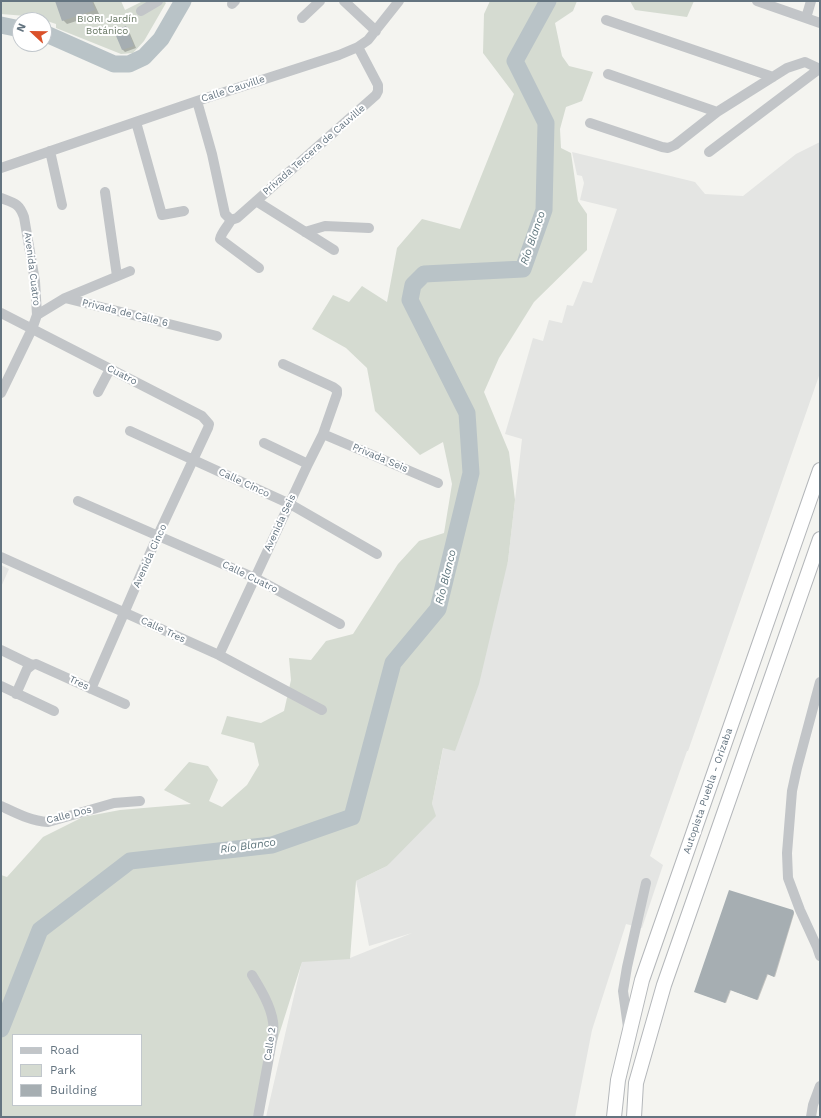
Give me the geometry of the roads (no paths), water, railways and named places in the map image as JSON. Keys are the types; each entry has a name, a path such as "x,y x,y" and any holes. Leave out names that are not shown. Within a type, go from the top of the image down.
{"highway":[{"name":"Autopista Puebla - Orizaba","path":"614,1117 618,1080 642,980 820,470"},
{"path":"634,1117 636,1083 664,985 820,538"}],"street":[{"path":"141,10 158,1"},
{"path":"302,18 320,1"},
{"path":"344,1 376,31"},
{"name":"Calle Cauville","path":"1,168 197,101 339,55 358,47 368,40 399,1"},
{"path":"757,1 780,5 820,23"},
{"path":"806,18 812,1"},
{"path":"606,20 773,77"},
{"name":"Privada Tercera de Cauville","path":"334,250 256,201 376,95 378,85 358,47"},
{"path":"590,123 668,148 675,145 717,112 787,68 805,62 820,69 709,152"},
{"path":"608,74 717,112"},
{"path":"197,101 212,154 225,214 231,220"},
{"path":"136,122 162,214 184,210"},
{"path":"50,152 62,205"},
{"path":"105,192 117,276"},
{"name":"Avenida Cuatro","path":"1,198 21,208 24,217 35,281 37,315 32,329 1,393"},
{"path":"256,201 237,218 231,220 220,236 220,239 259,268"},
{"path":"305,232 325,226 369,228"},
{"path":"37,315 65,298 130,271"},
{"name":"Privada de Calle 6","path":"65,298 217,336"},
{"path":"1,313 32,329"},
{"name":"Cuatro","path":"32,329 202,416 209,424"},
{"name":"Avenida Seis","path":"219,656 323,434 337,394 337,390 332,387 283,364"},
{"path":"98,392 110,369"},
{"name":"Avenida Cinco","path":"91,689 209,424"},
{"name":"Calle Cinco","path":"130,431 290,504 377,554"},
{"name":"Privada Seis","path":"323,434 438,483"},
{"path":"264,443 308,464"},
{"name":"Calle Cuatro","path":"78,501 255,578 340,624"},
{"name":"Calle Tres","path":"1,557 219,656 322,710"},
{"name":"Tres","path":"1,650 32,665 36,664 125,704"},
{"path":"16,694 28,669 32,665"},
{"path":"820,682 792,791 787,853 788,878 820,956"},
{"path":"1,686 54,711"},
{"name":"Calle Dos","path":"1,806 30,819 40,822 48,822 114,803 140,801"},
{"path":"629,1033 623,991 646,883"},
{"name":"Calle 2","path":"252,975 262,992 274,1022 258,1117"},
{"path":"811,1117 813,1105 820,1086"}],"waterway":[{"path":"52,37 114,64 129,64 144,57 161,39 183,1"},
{"name":"Río Blanco","path":"1,1029 40,930 130,861 272,845 352,817 393,663 438,609 471,473 467,413 410,300 413,285 424,274 523,269 544,210 546,123 515,61 548,1"},
{"path":"1,25 12,27"}],"park label":[{"name":"BIORI Jardín Botánico","path":"107,24"}]}
